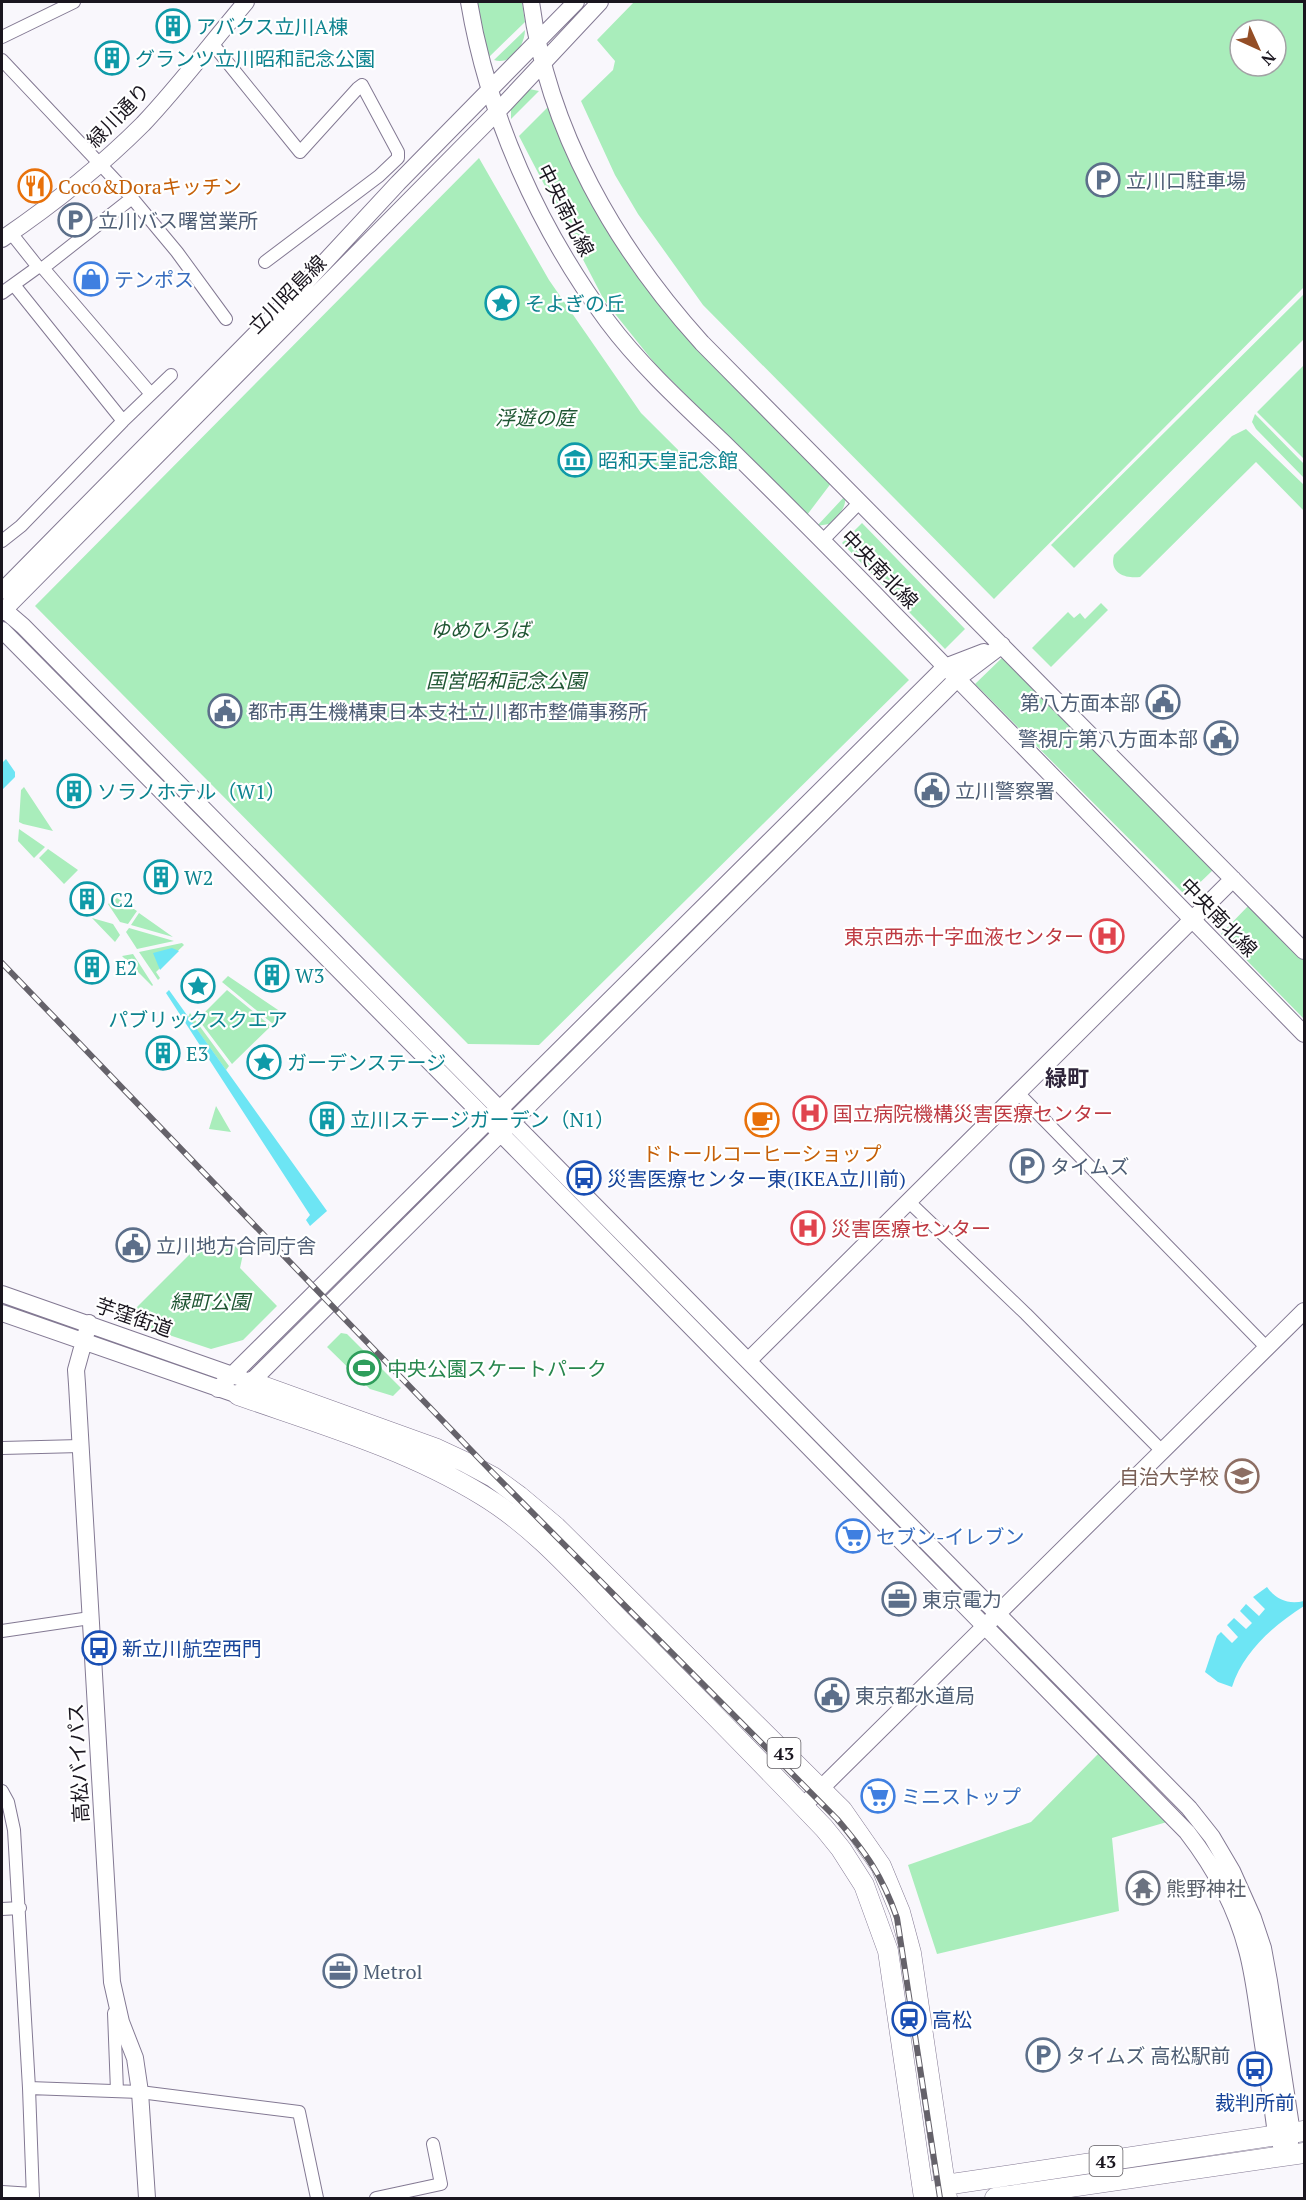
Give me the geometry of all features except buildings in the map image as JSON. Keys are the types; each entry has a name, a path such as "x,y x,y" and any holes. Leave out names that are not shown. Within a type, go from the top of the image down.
{"main road":[{"path":"245,1389 409,1448"},
{"name":"43","path":"409,1448 465,1462 492,1477 556,1527 842,1810 868,1846 881,1866 900,1912 911,1953 946,2192"},
{"name":"43","path":"409,1448 506,1511 525,1526 803,1806 824,1828 853,1866 864,1885 882,1929 888,1951 925,2198 946,2192 1291,2133"},
{"name":"43","path":"995,2199 1296,2155"}],"street":[{"path":"2,37 71,2"},
{"name":"緑川通り","path":"6,236 100,165 144,122 246,2"},
{"name":"中央南北線","path":"469,2 479,51 497,112 539,211 573,271 609,324 663,384 823,540 1305,1034"},
{"name":"中央南北線","path":"531,2 542,62 560,117 584,171 615,231 671,309 702,343 1305,951"},
{"name":"立川昭島線","path":"2,591 295,294 489,88 576,2"},
{"name":"立川昭島線","path":"3,610 497,112 600,2"},
{"path":"212,42 300,152 362,85 398,152 398,158 380,176 265,262"},
{"path":"2,60 132,198 177,252 226,319"},
{"path":"2,293 40,268 132,198"},
{"path":"6,236 40,268 151,394"},
{"path":"14,285 123,421"},
{"path":"2,541 21,526 171,375"},
{"path":"823,540 860,502"},
{"path":"3,610 23,626 500,1108 506,1127 986,1626 1174,1816 1205,1856 1238,1921 1247,1949 1296,2155"},
{"path":"2,630 487,1120 506,1127 748,1360 1189,1808 1212,1837 1232,1870 1263,1948 1291,2133"},
{"path":"218,1389 945,667 1002,645"},
{"path":"245,1389 957,679 1002,645"},
{"path":"748,1360 1233,879"},
{"path":"1018,1093 1267,1348"},
{"path":"908,1202 1026,1314 1163,1452"},
{"name":"芋窪街道","path":"2,1294 232,1374 245,1389"},
{"path":"803,1806 1305,1311"},
{"name":"芋窪街道","path":"2,1313 218,1389 245,1389"},
{"name":"高松バイパス","path":"89,1323 76,1370 112,1982 121,2022 135,2058 140,2092 147,2199"},
{"path":"2,1448 80,1446"},
{"path":"2,1630 90,1618"},
{"path":"2,1791 8,1802 14,1830 20,1908 33,2196 2,2192"},
{"path":"2,1909 20,1908"},
{"path":"112,1982 117,2091"},
{"path":"29,2088 140,2092 299,2112 317,2199"},
{"path":"376,2199 441,2184 433,2145"}],"green space":[{"path":"476,2 522,2 525,22 489,57"},
{"path":"634,2 1304,2 1304,287 994,599 703,305 638,214 615,175 581,101 613,70 615,61 597,40"},
{"path":"525,30 523,42 516,53 506,60 494,60"},
{"path":"529,89 539,91 511,119 511,109"},
{"path":"548,107 604,226 635,274 686,337 832,482 807,515 656,365 604,300 519,136"},
{"name":"国営昭和記念公園","path":"479,158 549,280 641,413 909,680 539,1045 468,1044 35,606"},
{"path":"1304,294 1304,339 1074,568 1051,545"},
{"path":"1304,365 1304,459 1257,412"},
{"path":"1255,414 1304,464 1304,478 1256,429 1252,422"},
{"path":"1246,429 1304,485 1304,511 1256,462 1140,577 1120,574 1114,566 1114,555 1232,436"},
{"path":"845,496 843,508 838,515 829,524 817,526"},
{"path":"862,523 965,629 945,649 842,543"},
{"path":"1101,603 1108,610 1051,667 1032,648 1068,612 1074,618 1080,613 1085,619"},
{"path":"1004,656 1213,870 1186,896 975,684"},
{"path":"24,787 53,831 19,822 21,790"},
{"path":"19,829 45,847 34,858 18,841"},
{"path":"48,849 78,870 64,884 39,858"},
{"path":"117,898 137,911 128,924 120,922 108,904"},
{"path":"1250,904 1304,961 1304,1019 1221,934"},
{"path":"139,913 173,937 131,925"},
{"path":"92,918 113,924 120,935 115,942"},
{"path":"129,928 174,941 137,949 126,932"},
{"path":"182,943 184,945 156,972 160,978 158,980 139,952"},
{"path":"133,954 153,985 152,986 122,956"},
{"path":"228,976 284,1014 273,1024 222,982"},
{"path":"227,990 271,1026 232,1064 198,1019"},
{"path":"190,1013 229,1066 226,1070 188,1017"},
{"path":"216,1106 231,1132 209,1129"},
{"name":"緑町公園","path":"202,1242 217,1257 232,1243 243,1254 240,1268 277,1306 243,1340 211,1349 124,1320"},
{"name":"中央公園スケートパーク","path":"341,1333 347,1334 401,1388 393,1396 370,1389 327,1347"},
{"path":"1099,1753 1167,1822 1112,1838 1119,1911 937,1954 908,1865 1031,1822"}],"water":[{"path":"6,759 15,772 15,777 2,790 2,763"},
{"path":"172,948 179,951 160,970 153,953"},
{"path":"169,990 327,1211 310,1226 306,1220 310,1215 166,993"},
{"path":"1267,1587 1279,1598 1288,1602 1304,1601 1304,1606 1261,1640 1244,1662 1232,1687 1218,1682 1205,1672 1217,1636 1221,1632 1232,1643 1238,1637 1227,1625 1234,1618 1246,1629 1252,1623 1240,1611 1246,1604 1259,1616 1265,1609 1253,1597"}],"railway":[{"path":"2,963 493,1473 837,1819 856,1843 879,1877 897,1918 940,2198"}],"place":[{"name":"アバクス立川A棟","path":"173,26"},
{"name":"グランツ立川昭和記念公園","path":"112,58"},
{"name":"立川口駐車場","path":"1103,180"},
{"name":"Coco&Doraキッチン","path":"35,186"},
{"name":"立川バス曙営業所","path":"75,220"},
{"name":"テンポス","path":"91,279"},
{"name":"そよぎの丘","path":"502,303"},
{"name":"昭和天皇記念館","path":"575,460"},
{"name":"第八方面本部","path":"1163,702"},
{"name":"都市再生機構東日本支社立川都市整備事務所","path":"225,711"},
{"name":"警視庁第八方面本部","path":"1221,738"},
{"name":"立川警察署","path":"932,790"},
{"name":"ソラノホテル（W1）","path":"74,791"},
{"name":"W2","path":"161,877"},
{"name":"C2","path":"87,899"},
{"name":"東京西赤十字血液センター","path":"1107,936"},
{"name":"E2","path":"92,967"},
{"name":"W3","path":"272,975"},
{"name":"パブリックスクエア","path":"198,986"},
{"name":"E3","path":"163,1053"},
{"name":"ガーデンステージ","path":"264,1062"},
{"name":"国立病院機構災害医療センター","path":"810,1113"},
{"name":"立川ステージガーデン（N1）","path":"327,1119"},
{"name":"ドトールコーヒーショップ","path":"762,1120"},
{"name":"タイムズ","path":"1027,1166"},
{"name":"災害医療センター東(IKEA立川前)","path":"584,1178"},
{"name":"災害医療センター","path":"808,1228"},
{"name":"立川地方合同庁舎","path":"133,1245"},
{"name":"中央公園スケートパーク","path":"364,1368"},
{"name":"自治大学校","path":"1242,1476"},
{"name":"セブン-イレブン","path":"853,1536"},
{"name":"東京電力","path":"899,1599"},
{"name":"新立川航空西門","path":"99,1648"},
{"name":"東京都水道局","path":"832,1695"},
{"name":"ミニストップ","path":"878,1796"},
{"name":"熊野神社","path":"1143,1888"},
{"name":"Metrol","path":"340,1971"},
{"name":"高松","path":"909,2019"},
{"name":"タイムズ 高松駅前","path":"1043,2055"},
{"name":"裁判所前","path":"1255,2069"}],"district":[{"name":"緑町","path":"1067,1077"}],"park label":[{"name":"浮遊の庭","path":"535,417"},
{"name":"ゆめひろば","path":"480,629"}]}
